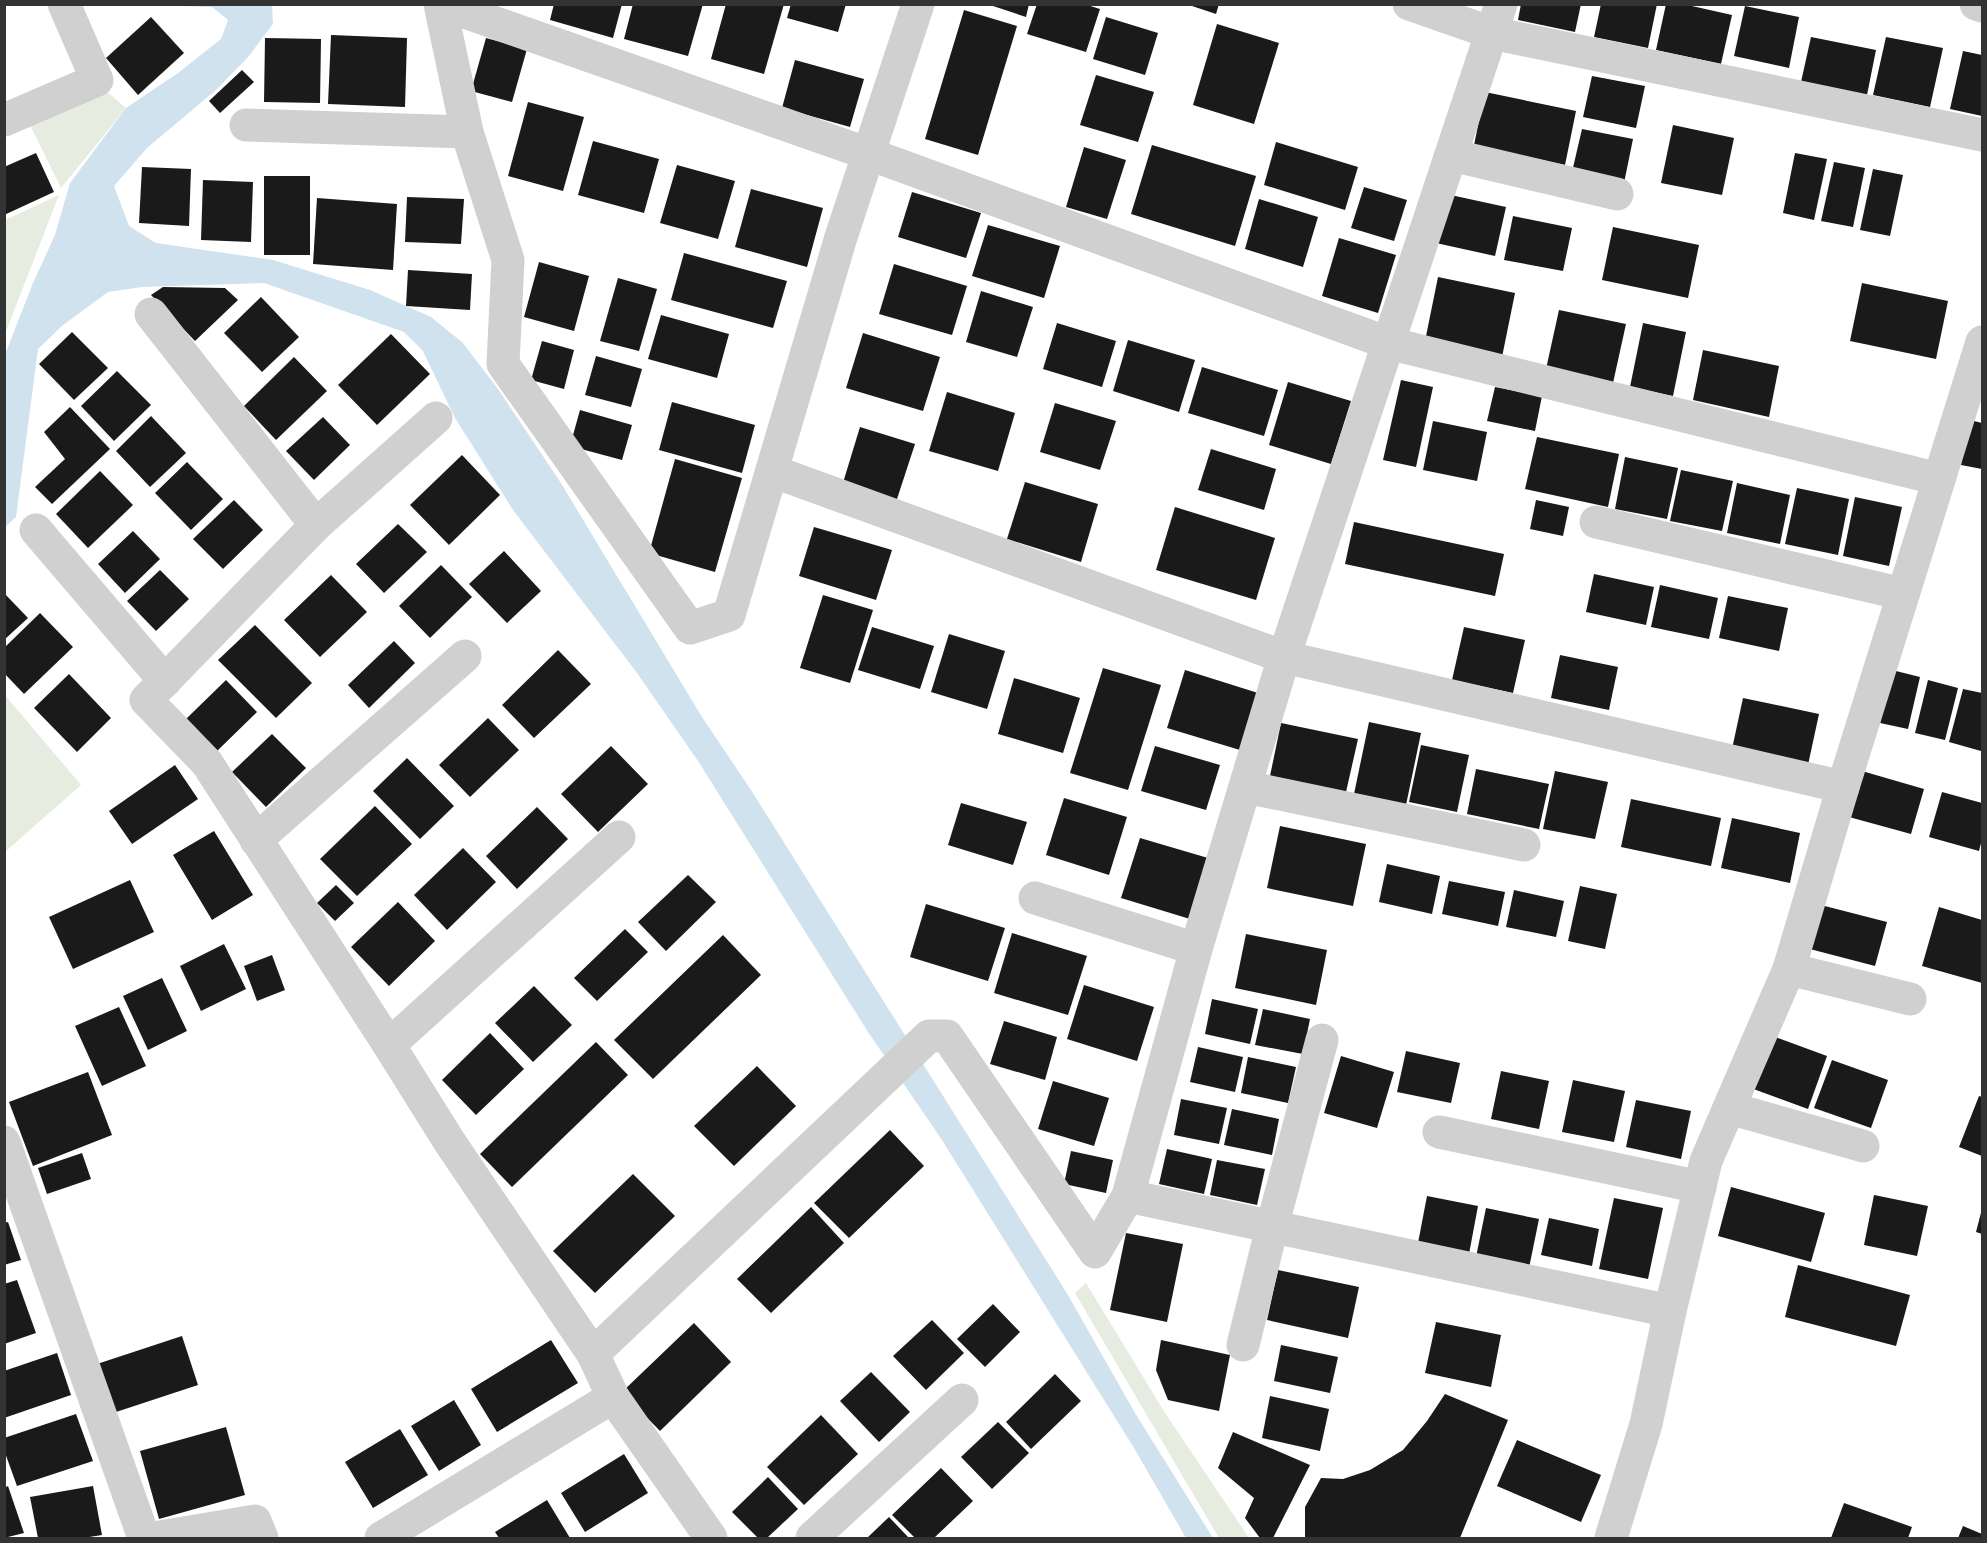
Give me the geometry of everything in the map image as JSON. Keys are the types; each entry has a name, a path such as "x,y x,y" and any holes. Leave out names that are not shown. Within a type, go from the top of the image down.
{"street":[{"path":"4,120 97,80 64,4"},
{"path":"441,4 467,132 508,260 503,364 690,628 729,615 841,237 918,4"},
{"path":"441,4 868,154 1389,343 1939,479"},
{"path":"1408,4 1496,19 1983,135"},
{"path":"1976,4 1983,6"},
{"path":"593,1354 928,1036 947,1036 1095,1252 1128,1197 1196,949 1284,657 1496,19"},
{"path":"246,125 467,132"},
{"path":"1451,155 1617,194"},
{"path":"151,314 316,525"},
{"path":"1611,1539 1646,1424 1706,1161 1789,969 1843,787 1983,342"},
{"path":"436,418 316,525 146,700 207,763 389,1045 448,1141 593,1354 613,1397 711,1539"},
{"path":"772,471 1284,657 1843,787"},
{"path":"1596,522 1903,594"},
{"path":"36,530 165,681"},
{"path":"256,840 465,656"},
{"path":"1246,787 1524,845"},
{"path":"389,1045 619,837"},
{"path":"1035,898 1196,949"},
{"path":"1789,969 1910,999"},
{"path":"1244,1345 1272,1227 1322,1040"},
{"path":"1729,1108 1863,1146"},
{"path":"1439,1132 1700,1187"},
{"path":"4,1142 144,1539"},
{"path":"1128,1197 1670,1311"},
{"path":"381,1539 613,1397"},
{"path":"812,1539 962,1400"},
{"path":"154,1539 255,1521 262,1539"}],"shaded area":[{"path":"106,91 126,108 61,188 28,121"},
{"path":"59,195 5,334 5,220"},
{"path":"4,694 81,785 5,852 4,852"},
{"path":"1086,1283 1165,1413 1249,1538 1219,1538 1075,1293"}],"water":[{"path":"146,5 272,5 273,24 248,57 216,90 147,148 114,186 129,226 156,243 273,260 370,290 431,317 463,343 498,389 559,480 702,717 751,790 1068,1295 1135,1413 1213,1538 1186,1538 1134,1448 940,1137 868,1032 698,761 637,673 513,510 455,418 423,351 404,332 264,283 142,287 108,292 63,325 38,349 16,517 5,527 4,357 55,235 70,183 126,108 178,73 221,39 228,20 212,7"}],"building":[{"path":"554,4 622,4 613,38 550,20"},
{"path":"633,4 703,4 688,56 624,39"},
{"path":"726,4 784,4 764,74 711,59"},
{"path":"791,4 846,4 838,32 787,18"},
{"path":"987,4 1029,4 1026,17"},
{"path":"1037,4 1084,4 1100,9 1086,52 1027,34"},
{"path":"1186,4 1219,4 1216,14"},
{"path":"1521,4 1581,4 1575,32 1518,20"},
{"path":"1601,4 1657,4 1648,48 1594,37"},
{"path":"1666,4 1683,4 1732,15 1721,64 1656,50"},
{"path":"1745,6 1799,17 1789,68 1734,56"},
{"path":"964,10 1017,26 978,155 925,139"},
{"path":"151,17 184,53 138,95 106,58"},
{"path":"1106,17 1158,33 1145,75 1093,59"},
{"path":"1217,24 1279,43 1254,124 1193,105"},
{"path":"331,35 407,38 405,107 328,104"},
{"path":"1811,37 1876,50 1867,95 1801,82"},
{"path":"1886,37 1943,48 1930,107 1873,95"},
{"path":"265,38 321,39 320,103 264,102"},
{"path":"486,38 527,49 512,102 471,91"},
{"path":"1963,51 1982,55 1982,116 1950,109"},
{"path":"795,60 864,79 850,127 782,108"},
{"path":"242,70 254,82 220,113 209,101"},
{"path":"1096,75 1154,92 1138,142 1080,125"},
{"path":"1592,76 1645,86 1636,128 1583,117"},
{"path":"1485,92 1576,111 1565,165 1474,145"},
{"path":"528,102 584,117 563,191 508,176"},
{"path":"1673,125 1734,138 1722,195 1661,183"},
{"path":"1582,129 1633,139 1624,183 1572,172"},
{"path":"593,141 659,159 644,213 578,195"},
{"path":"1276,142 1358,167 1345,210 1264,185"},
{"path":"1152,145 1256,176 1235,246 1131,214"},
{"path":"1084,147 1126,160 1107,219 1066,207"},
{"path":"36,153 54,192 4,215 4,167"},
{"path":"1795,153 1827,159 1814,220 1783,213"},
{"path":"1834,162 1865,168 1853,227 1821,221"},
{"path":"677,165 735,181 718,239 660,223"},
{"path":"142,167 191,169 189,226 139,223"},
{"path":"1873,169 1903,175 1890,236 1860,230"},
{"path":"264,176 310,176 310,255 264,255"},
{"path":"203,180 253,182 251,242 201,240"},
{"path":"1364,187 1407,200 1394,241 1351,228"},
{"path":"751,189 823,208 807,267 735,247"},
{"path":"912,192 981,213 966,258 898,237"},
{"path":"1446,194 1506,207 1495,256 1436,243"},
{"path":"407,197 464,199 461,244 405,242"},
{"path":"317,198 397,204 393,270 313,264"},
{"path":"1259,199 1318,217 1303,267 1245,249"},
{"path":"1513,216 1572,228 1563,271 1504,260"},
{"path":"988,225 1060,246 1044,298 972,276"},
{"path":"1613,227 1699,245 1688,298 1602,280"},
{"path":"1339,238 1396,255 1378,313 1322,296"},
{"path":"684,253 787,281 773,328 671,300"},
{"path":"539,262 589,276 574,331 524,317"},
{"path":"894,264 967,286 952,335 879,314"},
{"path":"408,270 472,274 470,310 406,306"},
{"path":"1438,277 1515,293 1502,357 1425,341"},
{"path":"618,278 657,289 639,351 600,341"},
{"path":"1862,283 1948,301 1936,359 1850,341"},
{"path":"163,287 225,288 238,300 195,341 151,295"},
{"path":"981,291 1033,307 1017,357 966,342"},
{"path":"261,297 299,337 262,372 224,333"},
{"path":"1559,310 1626,324 1613,383 1546,369"},
{"path":"661,315 729,334 717,378 648,359"},
{"path":"1057,323 1116,341 1102,387 1043,369"},
{"path":"1643,323 1686,332 1673,396 1630,387"},
{"path":"72,332 108,368 74,400 39,364"},
{"path":"863,333 940,357 923,411 846,388"},
{"path":"391,334 430,374 377,425 338,385"},
{"path":"1128,340 1195,360 1179,412 1113,391"},
{"path":"542,341 574,350 564,389 531,380"},
{"path":"1703,350 1779,366 1769,417 1693,400"},
{"path":"596,356 642,369 631,407 585,395"},
{"path":"294,357 327,391 276,440 244,406"},
{"path":"1202,367 1278,390 1264,436 1188,413"},
{"path":"117,371 151,405 114,441 81,406"},
{"path":"1401,380 1433,387 1416,467 1383,460"},
{"path":"1288,382 1351,401 1331,464 1269,445"},
{"path":"1495,387 1542,396 1535,431 1487,421"},
{"path":"947,392 1015,413 998,471 929,451"},
{"path":"672,402 755,425 742,473 659,450"},
{"path":"1055,403 1116,421 1100,470 1040,452"},
{"path":"70,407 110,449 52,504 35,487 65,459 44,432"},
{"path":"580,410 632,425 622,460 570,446"},
{"path":"151,416 186,453 150,487 116,451"},
{"path":"323,417 350,445 314,480 286,451"},
{"path":"1970,420 1982,423 1982,469 1961,465"},
{"path":"1433,421 1487,432 1477,481 1423,470"},
{"path":"860,427 915,444 896,502 842,486"},
{"path":"1537,437 1619,454 1608,507 1525,489"},
{"path":"1211,449 1276,469 1264,510 1198,490"},
{"path":"462,455 500,495 449,545 410,505"},
{"path":"1625,457 1678,468 1667,519 1615,509"},
{"path":"675,459 742,478 715,572 649,553"},
{"path":"187,462 223,499 191,530 155,493"},
{"path":"1681,470 1733,481 1722,531 1670,521"},
{"path":"100,471 133,505 88,548 56,514"},
{"path":"1025,482 1098,504 1081,562 1007,539"},
{"path":"1737,483 1790,495 1780,544 1727,533"},
{"path":"1797,488 1849,499 1838,555 1785,544"},
{"path":"1855,497 1902,507 1889,566 1843,556"},
{"path":"234,500 263,530 223,569 193,539"},
{"path":"1536,500 1569,507 1563,536 1530,529"},
{"path":"1175,507 1275,538 1256,600 1156,570"},
{"path":"1354,522 1504,554 1495,596 1345,564"},
{"path":"398,524 427,552 384,593 356,564"},
{"path":"814,527 892,550 876,600 799,576"},
{"path":"133,531 160,559 125,593 98,564"},
{"path":"504,551 541,591 507,623 469,584"},
{"path":"441,565 472,597 430,638 399,606"},
{"path":"160,570 189,599 156,631 127,601"},
{"path":"1594,574 1654,587 1646,625 1586,612"},
{"path":"331,575 367,612 320,657 284,620"},
{"path":"1660,585 1718,598 1709,639 1651,627"},
{"path":"4,593 28,618 4,640"},
{"path":"823,595 873,610 850,683 800,668"},
{"path":"1728,596 1788,608 1779,651 1719,638"},
{"path":"40,613 73,647 24,694 4,673 4,648"},
{"path":"255,625 312,683 276,718 218,660"},
{"path":"872,627 934,646 920,689 858,670"},
{"path":"1464,627 1525,640 1513,693 1452,680"},
{"path":"949,634 1005,651 987,709 931,692"},
{"path":"394,641 415,663 369,708 348,685"},
{"path":"558,650 591,684 534,738 502,705"},
{"path":"1560,655 1618,667 1609,710 1551,698"},
{"path":"1103,668 1161,685 1128,790 1070,773"},
{"path":"1185,670 1258,693 1240,750 1167,728"},
{"path":"1892,670 1920,677 1908,729 1880,723"},
{"path":"69,674 111,718 77,752 34,708"},
{"path":"1014,678 1080,698 1063,753 998,734"},
{"path":"226,680 257,712 216,752 185,720"},
{"path":"1928,680 1958,688 1945,740 1915,733"},
{"path":"1963,689 1982,693 1981,751 1949,742"},
{"path":"1743,698 1819,714 1808,765 1732,749"},
{"path":"488,718 519,750 470,797 439,765"},
{"path":"1369,722 1421,733 1406,805 1354,794"},
{"path":"1281,723 1358,739 1346,792 1270,776"},
{"path":"272,734 306,768 266,807 232,772"},
{"path":"1421,745 1469,755 1457,812 1409,802"},
{"path":"611,746 648,784 598,832 561,794"},
{"path":"1155,746 1220,765 1206,810 1141,791"},
{"path":"407,758 454,806 420,839 373,791"},
{"path":"175,765 198,799 132,844 109,811"},
{"path":"1476,769 1549,784 1539,829 1467,814"},
{"path":"1555,771 1608,782 1595,839 1543,829"},
{"path":"1862,771 1924,789 1911,834 1849,817"},
{"path":"1942,792 1982,803 1982,839 1979,851 1929,837"},
{"path":"1064,798 1127,817 1109,875 1046,855"},
{"path":"1631,799 1721,818 1711,866 1621,847"},
{"path":"961,803 1027,822 1013,865 948,845"},
{"path":"375,806 412,844 357,896 320,859"},
{"path":"537,807 568,839 517,889 486,856"},
{"path":"1732,818 1800,833 1790,883 1721,868"},
{"path":"1280,826 1366,844 1353,906 1267,888"},
{"path":"214,831 253,895 212,920 173,855"},
{"path":"1140,838 1208,858 1190,919 1121,898"},
{"path":"463,848 496,882 447,930 414,895"},
{"path":"1387,864 1440,876 1432,914 1379,902"},
{"path":"688,875 716,902 666,951 638,922"},
{"path":"130,880 154,932 73,969 49,917"},
{"path":"1449,881 1505,892 1498,926 1442,914"},
{"path":"336,885 354,903 335,921 317,903"},
{"path":"1580,886 1617,894 1605,949 1568,941"},
{"path":"1514,890 1564,901 1556,937 1506,927"},
{"path":"398,902 435,941 389,986 351,947"},
{"path":"926,904 1005,928 988,981 910,957"},
{"path":"1817,904 1887,922 1875,966 1806,948"},
{"path":"1939,907 1982,920 1982,983 1922,966"},
{"path":"625,929 648,952 597,1001 574,978"},
{"path":"1012,933 1087,956 1068,1015 994,993"},
{"path":"1246,934 1327,950 1316,1005 1235,988"},
{"path":"723,935 761,975 653,1079 614,1040"},
{"path":"224,944 246,989 201,1011 180,966"},
{"path":"272,955 285,990 257,1001 244,966"},
{"path":"162,978 187,1031 148,1050 123,996"},
{"path":"1084,985 1154,1007 1137,1061 1067,1039"},
{"path":"534,986 572,1025 533,1062 495,1023"},
{"path":"1212,999 1258,1009 1250,1044 1205,1034"},
{"path":"119,1007 146,1066 102,1086 75,1026"},
{"path":"1263,1009 1310,1019 1303,1054 1255,1045"},
{"path":"1004,1021 1057,1037 1045,1080 990,1064"},
{"path":"490,1033 524,1069 476,1115 442,1080"},
{"path":"1767,1034 1827,1056 1808,1109 1748,1087"},
{"path":"596,1042 628,1075 512,1187 480,1154"},
{"path":"1198,1047 1243,1057 1235,1092 1190,1082"},
{"path":"1406,1051 1460,1063 1451,1103 1397,1092"},
{"path":"1341,1056 1394,1072 1377,1128 1324,1113"},
{"path":"1248,1057 1296,1067 1288,1103 1241,1093"},
{"path":"1832,1060 1888,1080 1871,1128 1814,1108"},
{"path":"757,1066 796,1106 734,1166 694,1126"},
{"path":"1501,1071 1549,1081 1539,1129 1491,1119"},
{"path":"88,1072 112,1135 33,1166 9,1102"},
{"path":"1573,1080 1625,1091 1614,1142 1562,1132"},
{"path":"1053,1081 1109,1098 1094,1146 1038,1129"},
{"path":"1979,1096 1982,1097 1982,1156 1959,1147"},
{"path":"1181,1099 1227,1108 1219,1144 1174,1135"},
{"path":"1636,1100 1691,1111 1681,1159 1626,1147"},
{"path":"1232,1109 1279,1119 1272,1155 1224,1145"},
{"path":"890,1130 924,1166 849,1238 814,1203"},
{"path":"1167,1149 1212,1159 1204,1194 1159,1184"},
{"path":"1071,1151 1113,1160 1106,1193 1064,1184"},
{"path":"82,1153 91,1179 47,1194 38,1168"},
{"path":"1217,1160 1265,1169 1257,1205 1210,1195"},
{"path":"633,1174 675,1216 595,1293 553,1251"},
{"path":"1731,1187 1825,1213 1811,1262 1718,1236"},
{"path":"1874,1195 1928,1206 1917,1256 1864,1245"},
{"path":"1427,1196 1478,1206 1469,1254 1418,1243"},
{"path":"1614,1198 1663,1208 1648,1279 1599,1269"},
{"path":"811,1207 844,1243 771,1313 737,1279"},
{"path":"1486,1208 1539,1219 1529,1268 1476,1257"},
{"path":"1982,1209 1982,1234 1976,1232"},
{"path":"1549,1218 1599,1229 1592,1266 1541,1255"},
{"path":"8,1222 21,1260 4,1265 4,1223"},
{"path":"1126,1233 1183,1244 1167,1322 1110,1310"},
{"path":"1798,1265 1910,1295 1896,1346 1785,1317"},
{"path":"1278,1270 1359,1287 1348,1338 1267,1320"},
{"path":"17,1280 36,1333 4,1344 4,1284"},
{"path":"993,1304 1020,1332 985,1367 957,1339"},
{"path":"932,1320 964,1353 926,1390 893,1356"},
{"path":"1436,1322 1501,1335 1491,1387 1425,1373"},
{"path":"694,1323 731,1362 660,1431 622,1392"},
{"path":"182,1336 198,1385 113,1413 97,1364"},
{"path":"551,1340 578,1383 497,1432 471,1389"},
{"path":"1161,1340 1230,1355 1219,1411 1168,1400 1156,1370"},
{"path":"1281,1345 1338,1357 1330,1393 1274,1381"},
{"path":"57,1353 71,1395 4,1418 4,1371"},
{"path":"871,1372 910,1412 879,1442 840,1401"},
{"path":"1055,1374 1081,1401 1031,1449 1006,1422"},
{"path":"1445,1394 1508,1420 1460,1538 1305,1538 1305,1507 1321,1478 1343,1479 1370,1470 1403,1450 1427,1421"},
{"path":"1270,1396 1329,1409 1320,1451 1262,1438"},
{"path":"454,1400 481,1445 439,1471 411,1426"},
{"path":"76,1414 93,1461 17,1486 4,1450 4,1438"},
{"path":"821,1415 858,1454 804,1505 767,1467"},
{"path":"998,1422 1029,1453 992,1489 961,1457"},
{"path":"226,1427 245,1495 159,1519 140,1451"},
{"path":"400,1429 428,1475 373,1508 345,1462"},
{"path":"1233,1432 1310,1465 1273,1538 1260,1538 1245,1518 1254,1498 1218,1468"},
{"path":"1517,1440 1601,1475 1581,1522 1497,1486"},
{"path":"624,1454 648,1493 585,1532 561,1493"},
{"path":"941,1468 973,1501 934,1538 915,1538 892,1515"},
{"path":"768,1477 798,1509 767,1538 758,1538 732,1512"},
{"path":"8,1486 24,1533 4,1538 4,1488"},
{"path":"93,1486 102,1535 83,1538 38,1538 30,1497"},
{"path":"547,1500 570,1538 499,1538 495,1532"},
{"path":"1844,1503 1912,1527 1908,1538 1831,1538"},
{"path":"889,1517 909,1538 867,1538"},
{"path":"1963,1526 1982,1534 1982,1538 1958,1538"}]}
